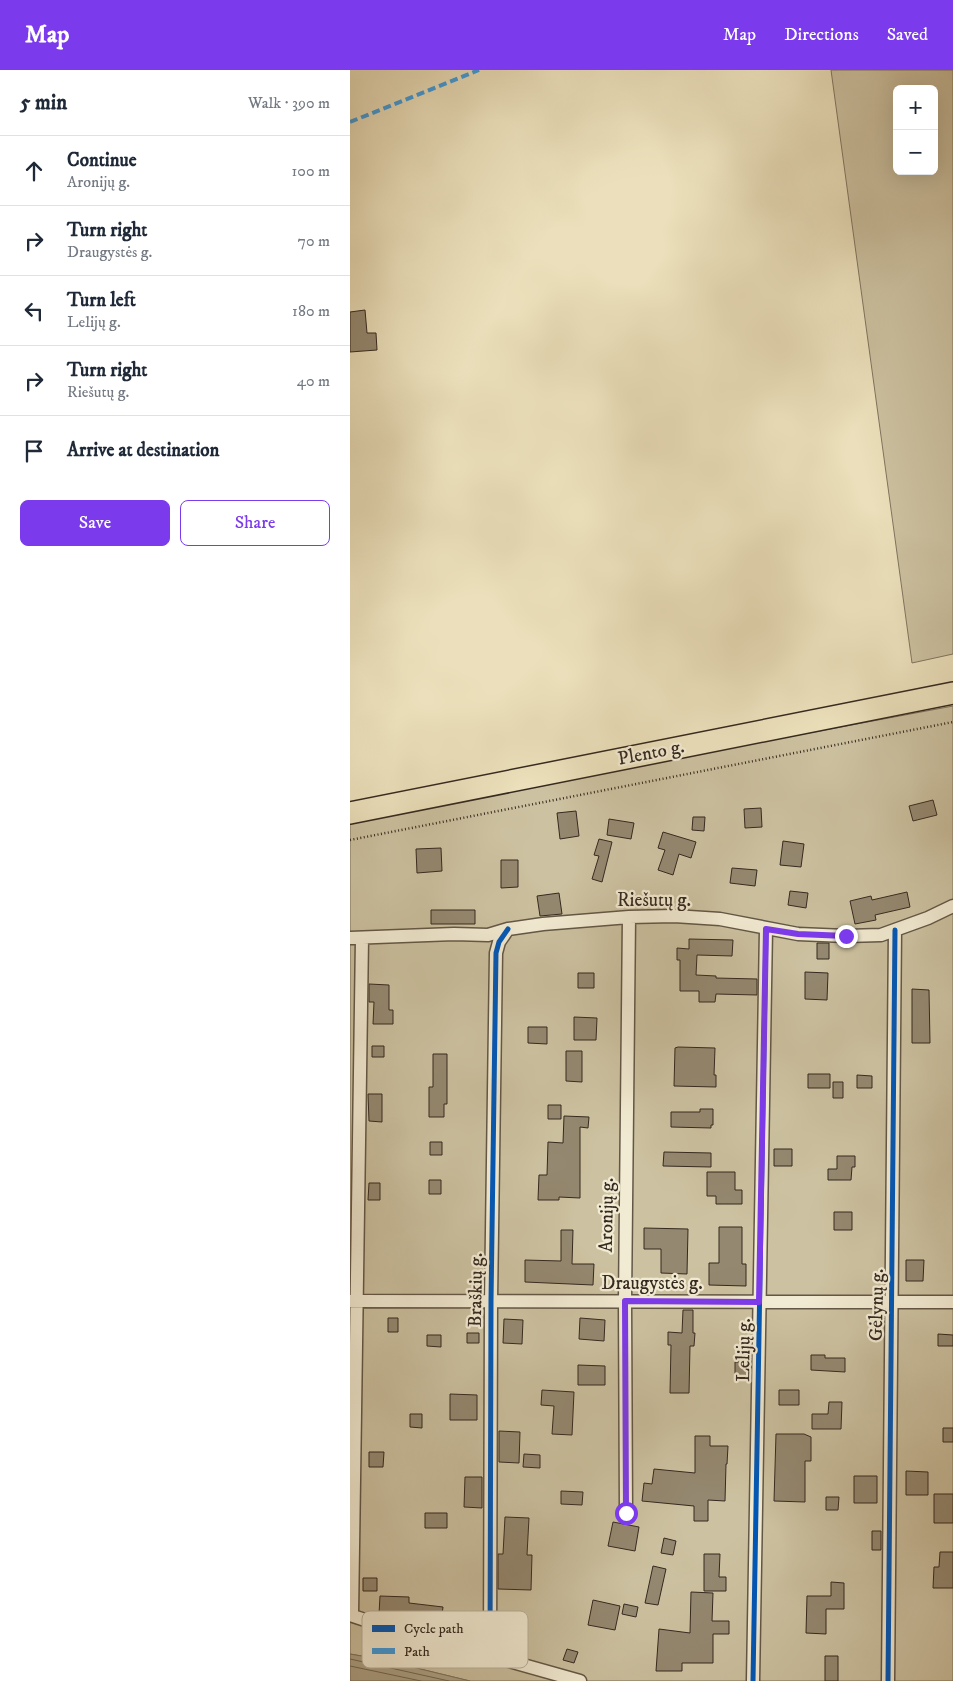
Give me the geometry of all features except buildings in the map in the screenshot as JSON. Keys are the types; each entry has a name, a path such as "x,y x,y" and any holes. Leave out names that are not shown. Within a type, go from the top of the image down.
{"highway":[{"name":"Plento g.","path":"350,813 953,693"}],"street":[{"name":"Riešutų g.","path":"356,938 454,934 488,935 508,929 543,924 629,917 674,916 720,919 798,934 881,935 928,918 953,906"},
{"name":"Aronijų g.","path":"626,1513 625,1301 629,917"},
{"name":"Braškių g.","path":"490,1611 491,1301 496,953 499,942 508,929"},
{"name":"Lelijų g.","path":"753,1681 766,929"},
{"name":"Gėlynų g.","path":"888,1681 895,930"},
{"path":"351,1615 356,938"},
{"name":"Draugystės g.","path":"353,1301 953,1302"},
{"path":"528,1667 580,1681"}],"path":[{"path":"350,840 953,722"}],"shaded area":[{"path":"831,70 953,70 953,654 912,663"},
{"path":"953,706 953,1681 470,1681 416,1668 528,1668 528,1611 362,1611 362,1656 350,1654 350,824 734,747"}],"water":[{"path":"350,1654 362,1656 362,1668 416,1668 470,1681 350,1681"}],"marked path":[{"path":"350,122 479,70"}],"cycle path":[{"path":"490,1611 491,1301 496,953 499,942 508,929"},
{"path":"753,1681 766,929"},
{"path":"888,1681 895,930"}],"route":[{"path":"626,1513 625,1301 759,1302 766,929 798,934 846,936"}]}
